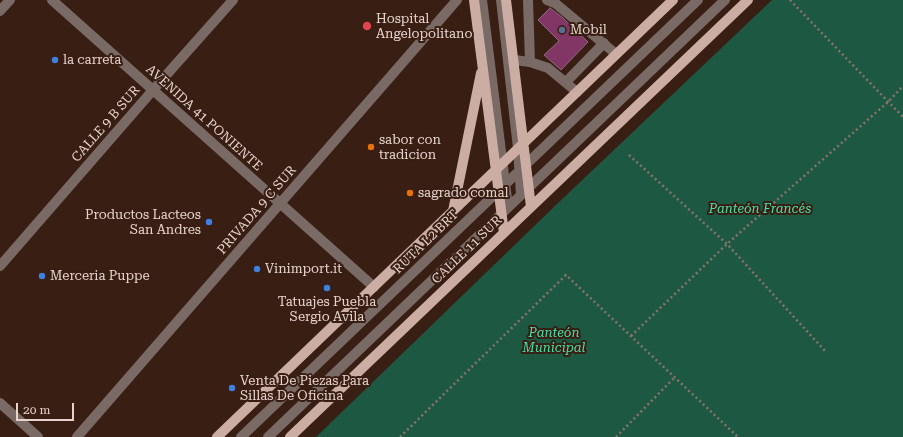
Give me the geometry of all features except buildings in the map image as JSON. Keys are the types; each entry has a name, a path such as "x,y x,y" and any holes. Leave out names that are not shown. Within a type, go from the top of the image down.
{"main road":[{"path":"474,0 502,187 505,211 504,233"},
{"path":"506,0 514,60 525,192 531,207"},
{"path":"217,437 673,0"},
{"name":"CALLE 11 SUR","path":"290,437 748,0"},
{"path":"453,211 483,66"}],"street":[{"path":"0,11 10,0"},
{"name":"AVENIDA 41 PONIENTE","path":"52,0 374,287"},
{"name":"CALLE 9 B SUR","path":"0,266 233,0"},
{"name":"PRIVADA 9 C SUR","path":"77,437 457,0"},
{"path":"482,0 499,166"},
{"path":"501,0 520,145"},
{"path":"528,0 530,62"},
{"path":"547,0 555,3 616,54"},
{"name":"RUTA L2 BRT","path":"241,437 698,0"},
{"path":"268,437 725,0"},
{"path":"566,82 604,43"},
{"path":"514,60 530,62 548,68 577,92"},
{"path":"0,403 38,437"}],"path":[{"path":"790,0 903,117"},
{"path":"631,336 727,244 888,102 903,86"},
{"path":"629,154 727,244 826,352"},
{"path":"400,437 566,275 738,437"},
{"path":"616,437 675,377"}],"green space":[{"name":"Panteón Francés","path":"772,0 903,0 903,437 316,437 557,204"}],"place":[{"name":"Hospital Angelopolitano","path":"367,26"},
{"name":"Mobil","path":"562,30"},
{"name":"la carreta","path":"55,60"},
{"name":"sabor con tradicion","path":"371,147"},
{"name":"sagrado comal","path":"410,193"},
{"name":"Productos Lacteos San Andres","path":"209,222"},
{"name":"Vinimport.it","path":"257,269"},
{"name":"Merceria Puppe","path":"42,276"},
{"name":"Tatuajes Puebla Sergio Avila","path":"327,288"},
{"name":"Venta De Piezas Para Sillas De Oficina","path":"232,388"}],"park label":[{"name":"Panteón Municipal","path":"554,340"}]}
